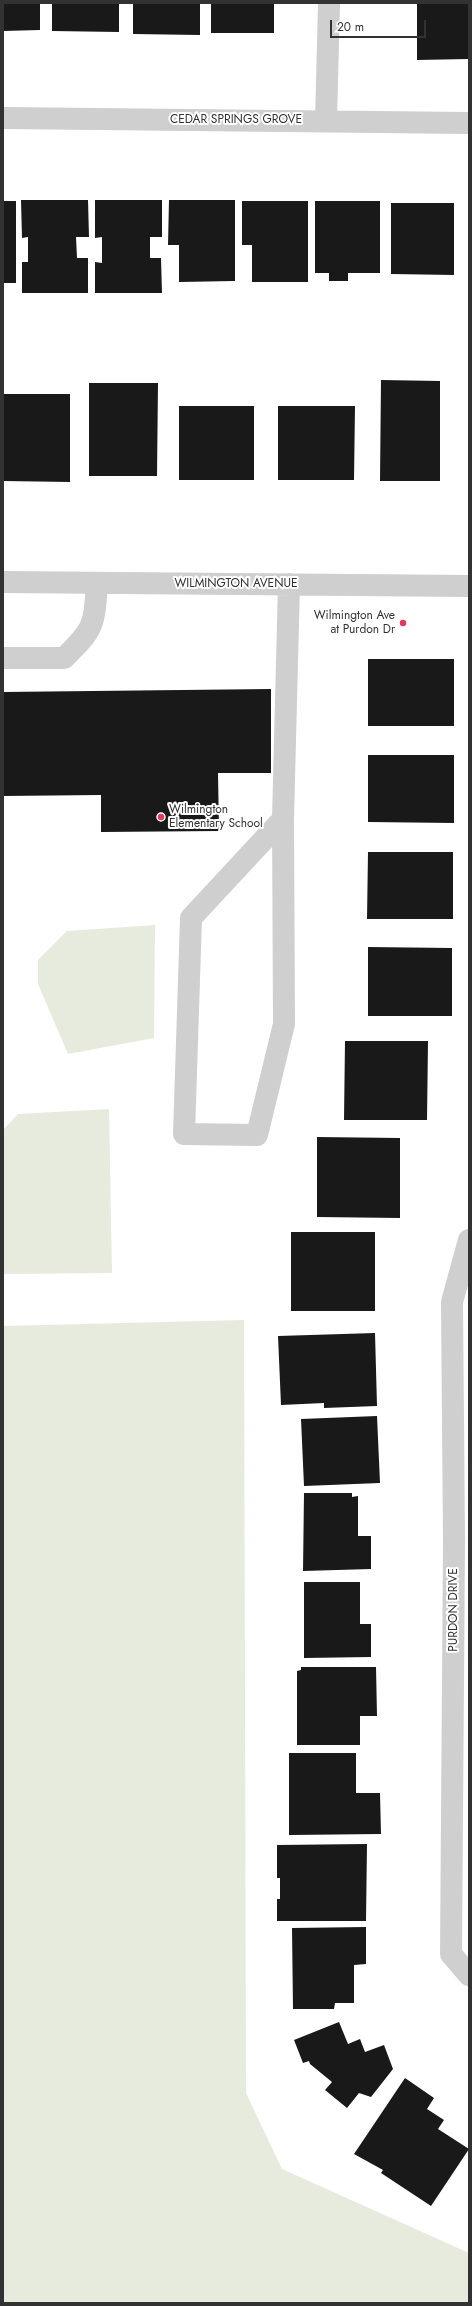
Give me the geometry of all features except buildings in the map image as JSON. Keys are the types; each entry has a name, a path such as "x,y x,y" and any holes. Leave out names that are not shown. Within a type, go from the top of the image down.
{"street":[{"path":"326,121 330,3"},
{"name":"CEDAR SPRINGS GROVE","path":"3,118 469,124"},
{"name":"WILMINGTON AVENUE","path":"3,582 469,586"},
{"path":"3,658 64,658 84,639 94,623 97,583"},
{"path":"283,819 191,918 184,1134 257,1135 284,1024 283,819 289,584"},
{"name":"PURDON DRIVE","path":"469,1240 452,1302 462,1541 451,1954 469,1975"}],"shaded area":[{"path":"155,925 154,1038 68,1054 38,984 38,960 67,931"},
{"path":"109,1109 112,1273 3,1274 3,1130 18,1114"},
{"path":"244,1320 246,2093 282,2169 469,2253 469,2303 3,2303 3,1326"}],"place":[{"name":"Wilmington Ave at Purdon Dr","path":"403,623"},
{"name":"Wilmington Elementary School","path":"161,817"}]}
